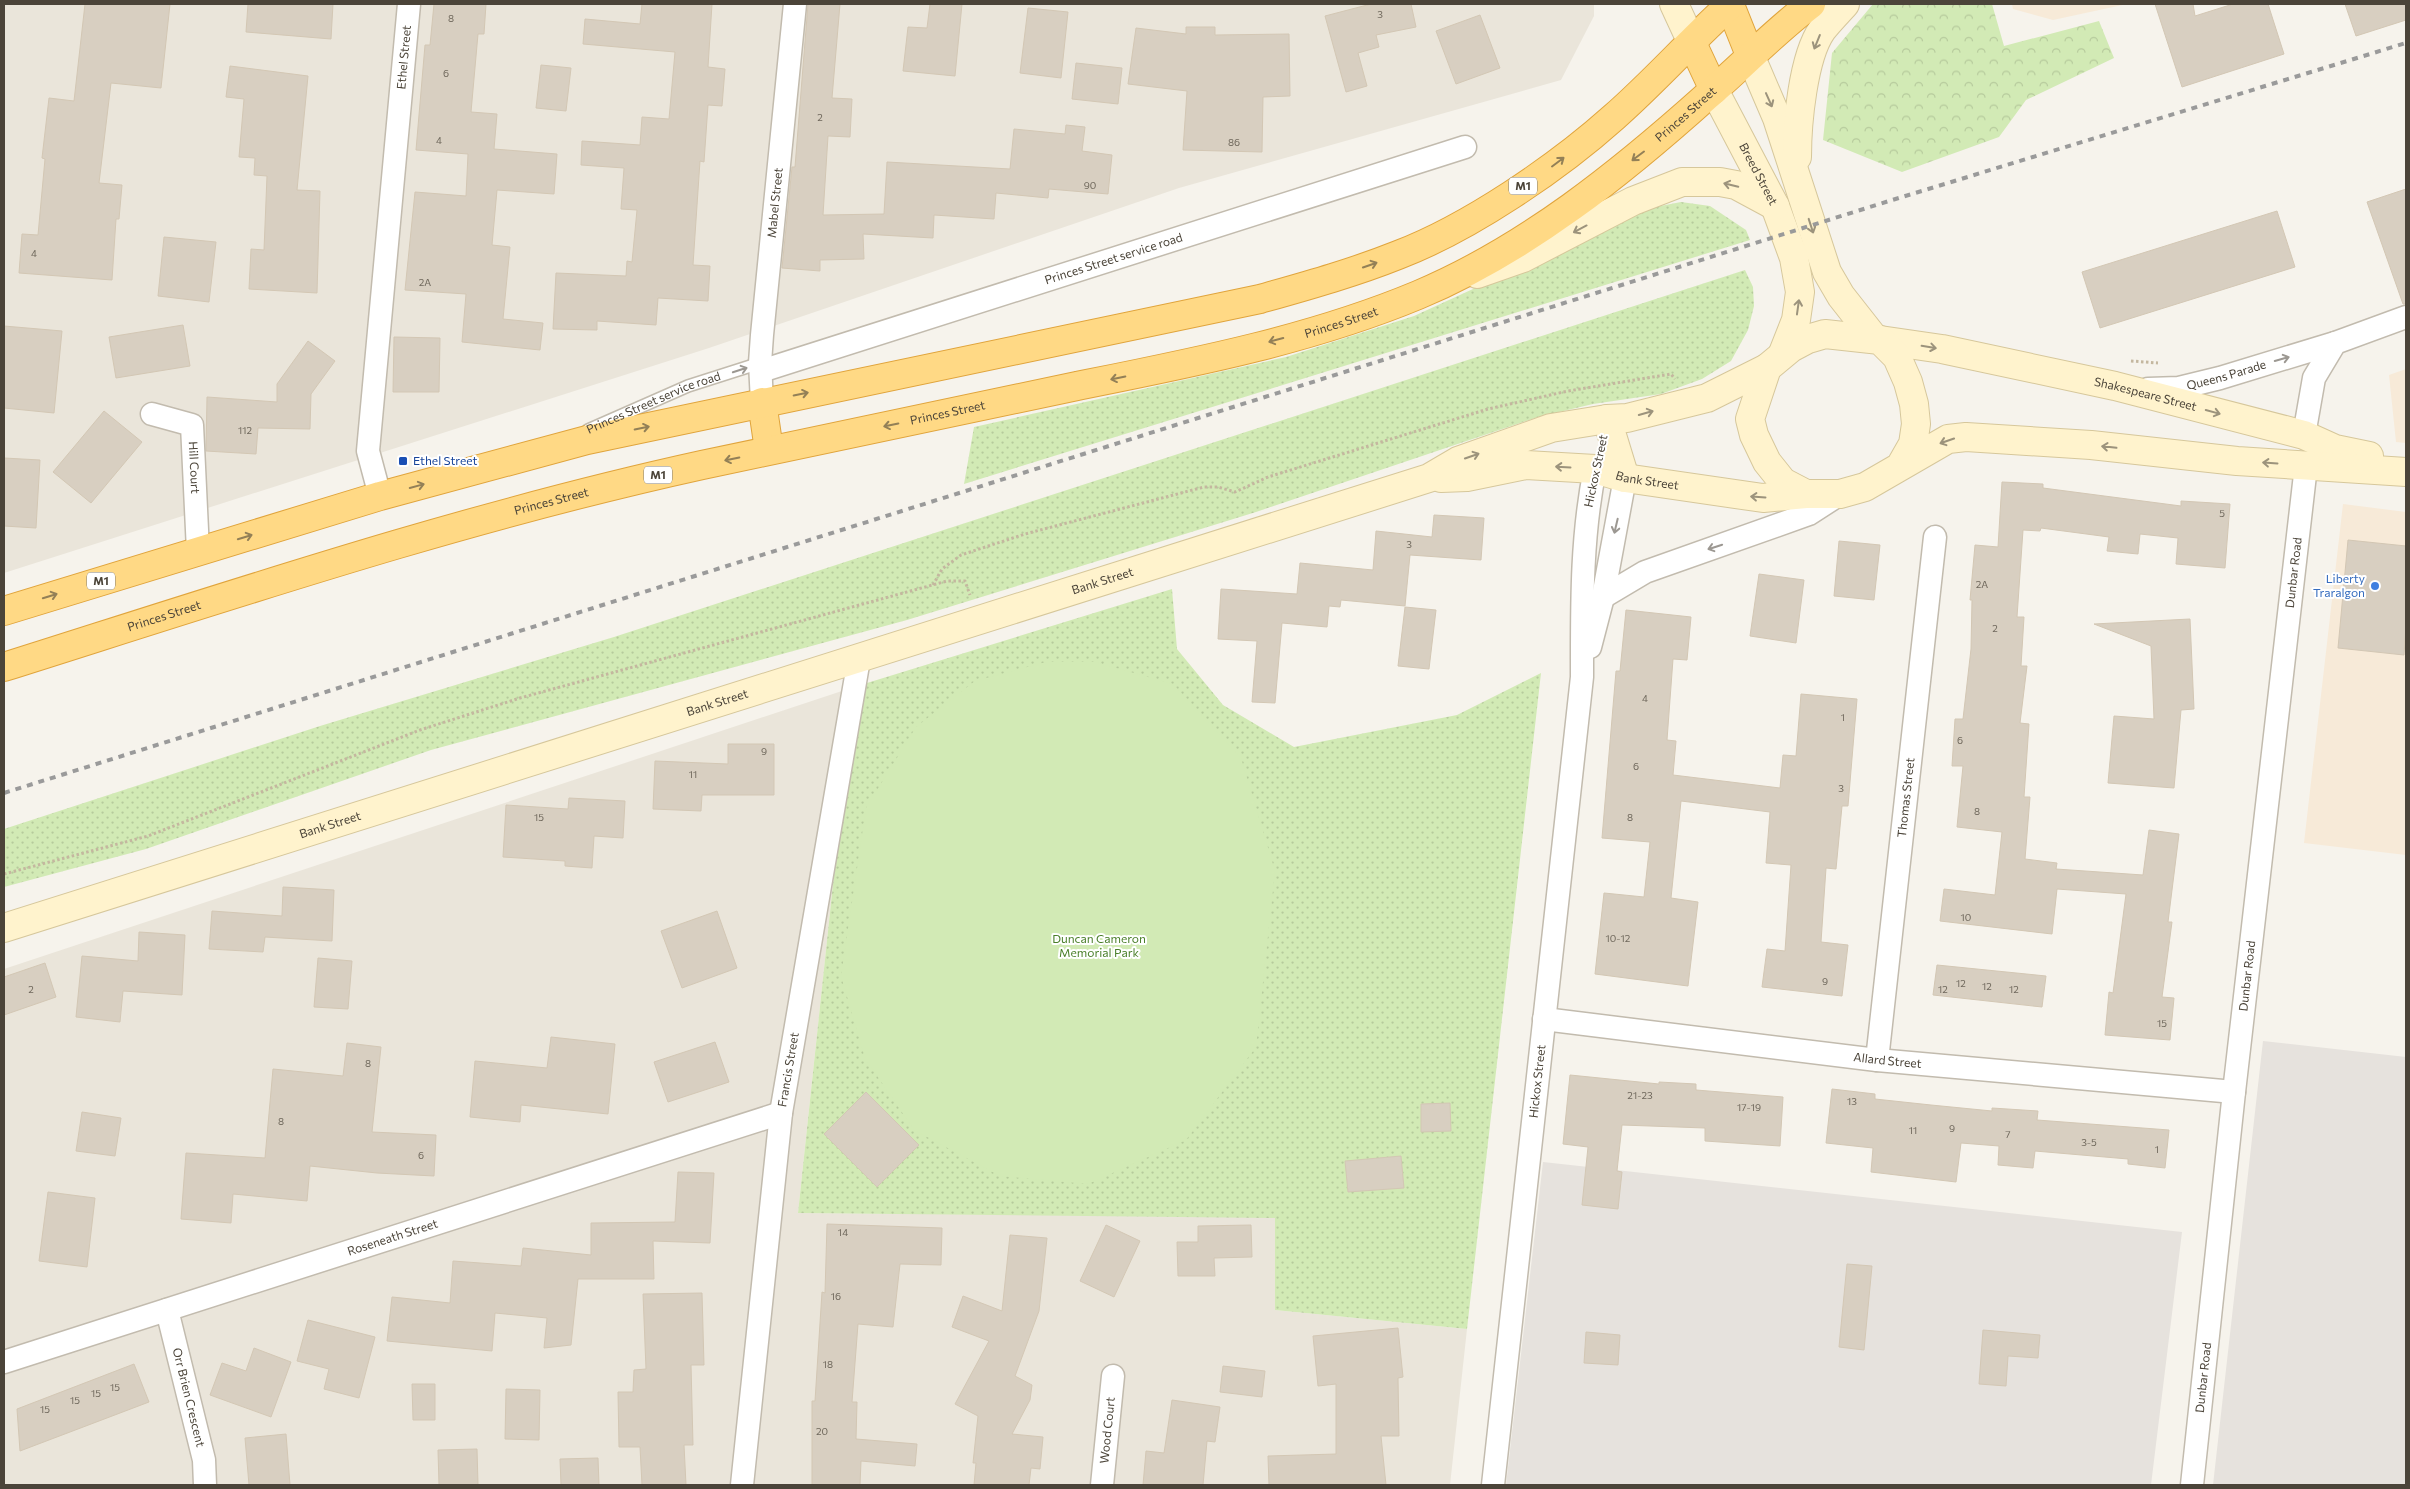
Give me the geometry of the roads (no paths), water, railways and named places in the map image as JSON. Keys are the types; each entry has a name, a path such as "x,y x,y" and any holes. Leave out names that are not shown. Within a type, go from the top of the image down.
{"highway":[{"name":"M1","path":"4,611 380,496 587,440 1260,298 1324,281 1399,255 1450,232 1555,165 1613,118 1730,4"},
{"path":"1730,4 1750,55"},
{"name":"Princes Street","path":"4,667 405,541 559,499 769,450 1199,360 1324,328 1419,294 1545,227 1644,152 1714,90 1750,55 1811,4"},
{"name":"Breed Street","path":"1692,43 1714,90"},
{"path":"762,402 769,450"}],"main road":[{"name":"Breed Street","path":"1674,4 1692,43"},
{"path":"1797,179 1797,128 1803,98 1805,73 1822,31 1846,4"},
{"path":"1750,55 1777,118 1827,272 1841,296 1877,339 1897,357 1908,382 1914,404 1916,424 1913,444 1901,465"},
{"name":"Breed Street","path":"1714,90 1775,206 1794,258 1800,292 1796,320 1775,360"},
{"path":"1419,294 1523,258 1633,201 1682,182 1720,182 1736,185 1775,206"},
{"path":"1877,339 1825,334 1808,339 1775,360 1750,419 1754,435 1767,462 1784,482 1806,494 1840,494 1865,487 1948,439 1987,438 2091,445 2237,461 2406,472"},
{"name":"Shakespeare Street","path":"1877,339 1942,349 2115,386 2304,435 2335,449 2406,465"},
{"name":"Bank Street","path":"4,928 1429,478 1458,461 1551,428 1627,418 1707,398 1775,360"},
{"name":"Hickox Street","path":"1595,469 1608,419"},
{"name":"Hickox Street","path":"1608,419 1625,478"},
{"path":"2304,435 2306,466"},
{"name":"Bank Street","path":"1429,478 1467,477 1526,465 1595,469 1625,478 1763,498 1806,494"}],"street":[{"name":"Ethel Street","path":"380,496 368,451 409,4"},
{"name":"Mabel Street","path":"762,402 760,367 795,4"},
{"name":"Princes Street service road","path":"760,367 1466,147"},
{"name":"Queens Parade","path":"2115,386 2160,390 2179,388 2220,378 2335,343 2406,317"},
{"path":"2304,435 2314,378 2335,343"},
{"name":"Hill Court","path":"152,414 192,424 198,551"},
{"name":"Dunbar Road","path":"2192,1485 2234,1092 2306,466"},
{"name":"Hickox Street","path":"1493,1485 1582,677 1582,590 1587,507 1595,469"},
{"name":"Hickox Street","path":"1582,677 1603,597 1625,478"},
{"path":"1582,590 1603,597 1645,572 1809,514 1840,494"},
{"name":"Thomas Street","path":"1877,1060 1935,537"},
{"name":"Francis Street","path":"742,1485 781,1113 859,659"},
{"name":"Allard Street","path":"1544,1019 1877,1060 2234,1092"},
{"name":"Roseneath Street","path":"4,1362 781,1113"},
{"name":"Orr Brien Crescent","path":"167,1310 204,1460 205,1485"},
{"name":"Wood Court","path":"1102,1485 1113,1376"}],"lane":[{"name":"Princes Street service road","path":"551,450 596,425 688,386 760,367"}],"railway":[{"path":"4,793 1889,201 2406,43"}],"place":[{"name":"Ethel Street","path":"403,461"},
{"name":"Liberty Traralgon","path":"2375,586"}],"park label":[{"name":"Duncan Cameron Memorial Park","path":"1099,946"}]}
